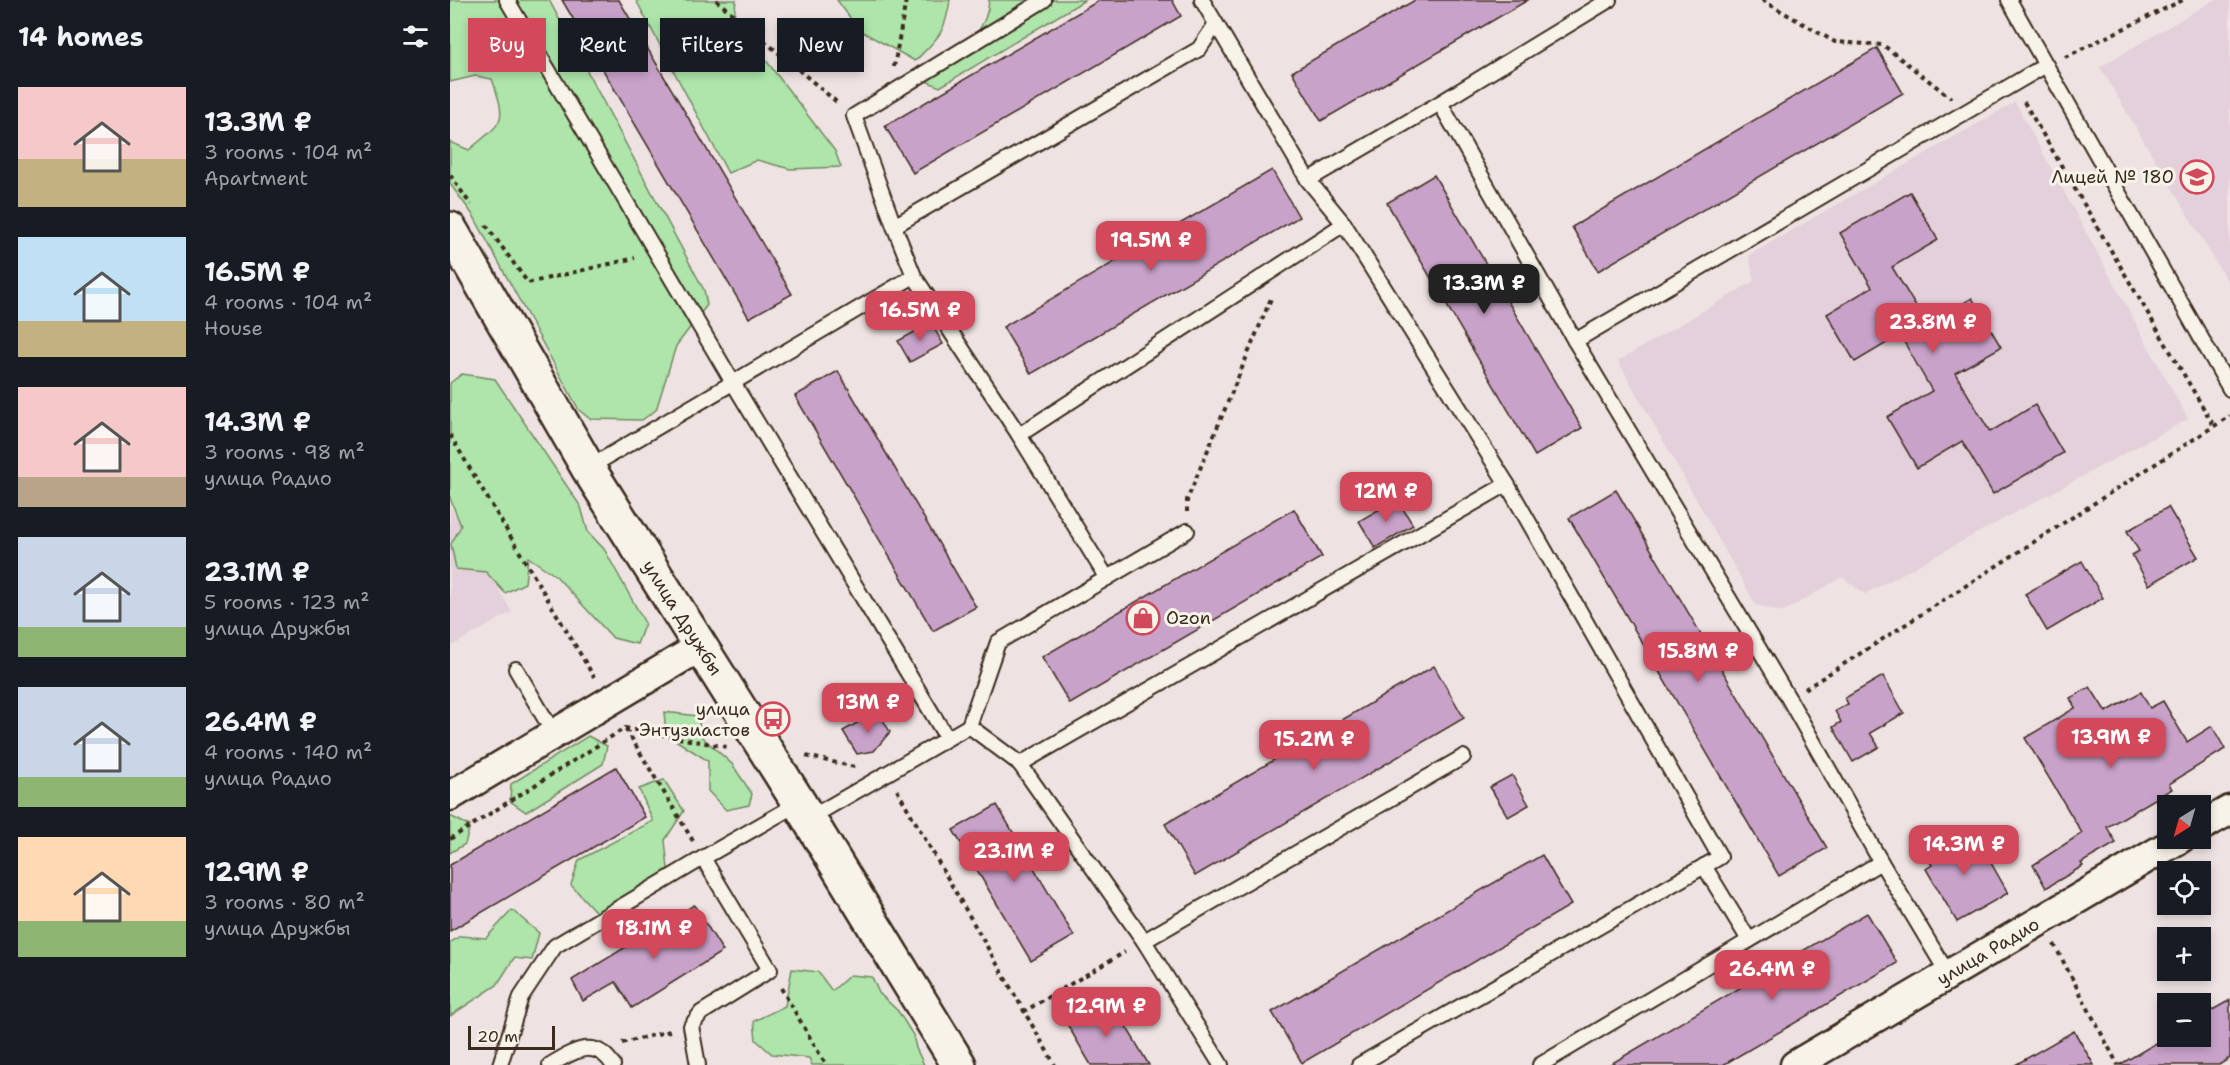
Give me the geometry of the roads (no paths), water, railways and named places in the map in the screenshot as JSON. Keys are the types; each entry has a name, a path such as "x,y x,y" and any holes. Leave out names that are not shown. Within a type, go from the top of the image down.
{"street":[{"name":"улица Дружбы","path":"463,220 588,468 959,1065"},
{"path":"450,796 700,647"},
{"path":"2211,821 2230,810"},
{"name":"улица Радио","path":"1795,1065 2162,849"}],"lane":[{"path":"507,0 732,381 947,738"},
{"path":"1044,0 854,116 914,276 1019,435 1107,578"},
{"path":"1202,0 1308,180 1344,224 1507,484 1720,857 1359,1065"},
{"path":"1308,180 1440,103 1608,0"},
{"path":"2009,0 2230,389"},
{"path":"894,226 1199,49 1216,24"},
{"path":"1575,340 2046,65"},
{"path":"1440,103 1575,340 1789,699 1881,862 1948,974"},
{"path":"1019,435 1344,224"},
{"path":"588,468 732,381 914,276"},
{"path":"1020,764 1507,484"},
{"path":"500,1065 521,998 555,945 703,858 888,774 969,726 998,642 1187,531"},
{"path":"516,669 554,734"},
{"path":"969,726 1020,764 1144,941 1221,1065"},
{"path":"1144,941 1463,757"},
{"path":"698,1065 691,1026 700,1013 770,970 703,858"},
{"path":"1540,1065 1881,862"},
{"path":"1704,866 1749,940"},
{"path":"550,1065 576,1050 595,1049 607,1055 613,1065"}],"place":[{"name":"Лицей № 180","path":"2197,177"},
{"name":"Ozon","path":"1143,618"},
{"name":"улица Энтузиастов","path":"773,719"}]}
